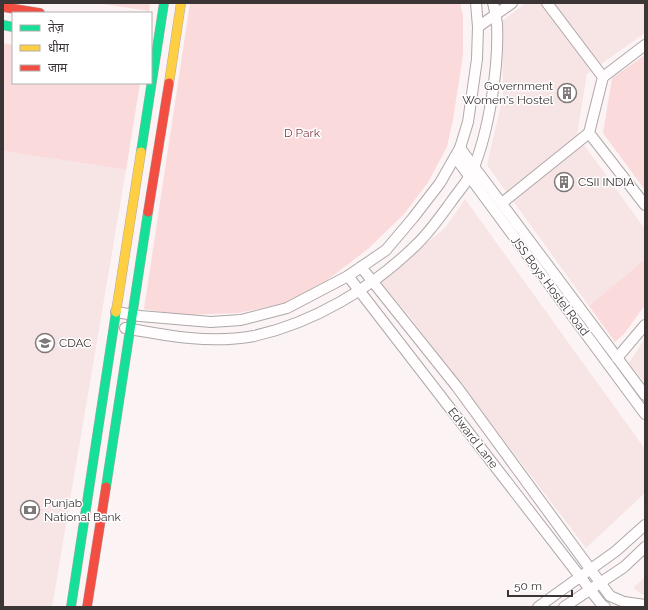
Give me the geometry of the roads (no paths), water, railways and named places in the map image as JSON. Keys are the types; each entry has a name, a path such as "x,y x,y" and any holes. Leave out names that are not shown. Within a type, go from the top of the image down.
{"street":[{"path":"152,63 155,31 164,3"},
{"path":"87,607 181,3"},
{"path":"116,312 133,315 211,322 241,320 287,308 348,276 386,250 414,218 440,183 458,153 468,122 474,90 478,23 476,3"},
{"path":"478,23 495,7 512,3"},
{"path":"547,3 602,77"},
{"path":"3,7 34,12"},
{"path":"114,326 177,338 215,340 253,336 293,324 341,302 372,282 394,265 416,245 442,215 469,177 474,165 483,139 492,93 496,56 497,23 495,7"},
{"path":"155,31 176,34"},
{"path":"502,203 589,133 602,77 645,46"},
{"path":"154,49 173,52"},
{"path":"71,607 149,84"},
{"path":"474,90 492,93"},
{"path":"589,133 645,205"},
{"name":"JSS Boys Hostel Road","path":"458,153 474,165 645,395"},
{"name":"JSS Boys Hostel Road","path":"458,153 469,177 645,414"},
{"name":"Edward Lane","path":"362,267 372,282 457,386 517,470 591,569 603,588"},
{"name":"Edward Lane","path":"348,276 590,590 605,607"},
{"path":"617,358 645,325"},
{"path":"589,338 598,332"},
{"path":"538,607 616,551 645,525"},
{"path":"564,607 590,590 603,588 645,547"},
{"path":"603,588 610,596 624,602 645,605"}],"place":[{"name":"Government Women's Hostel","path":"567,93"},
{"name":"CSII INDIA","path":"564,182"},
{"name":"CDAC","path":"45,343"},
{"name":"Punjab National Bank","path":"30,510"}],"park label":[{"name":"D Park","path":"302,133"}]}
